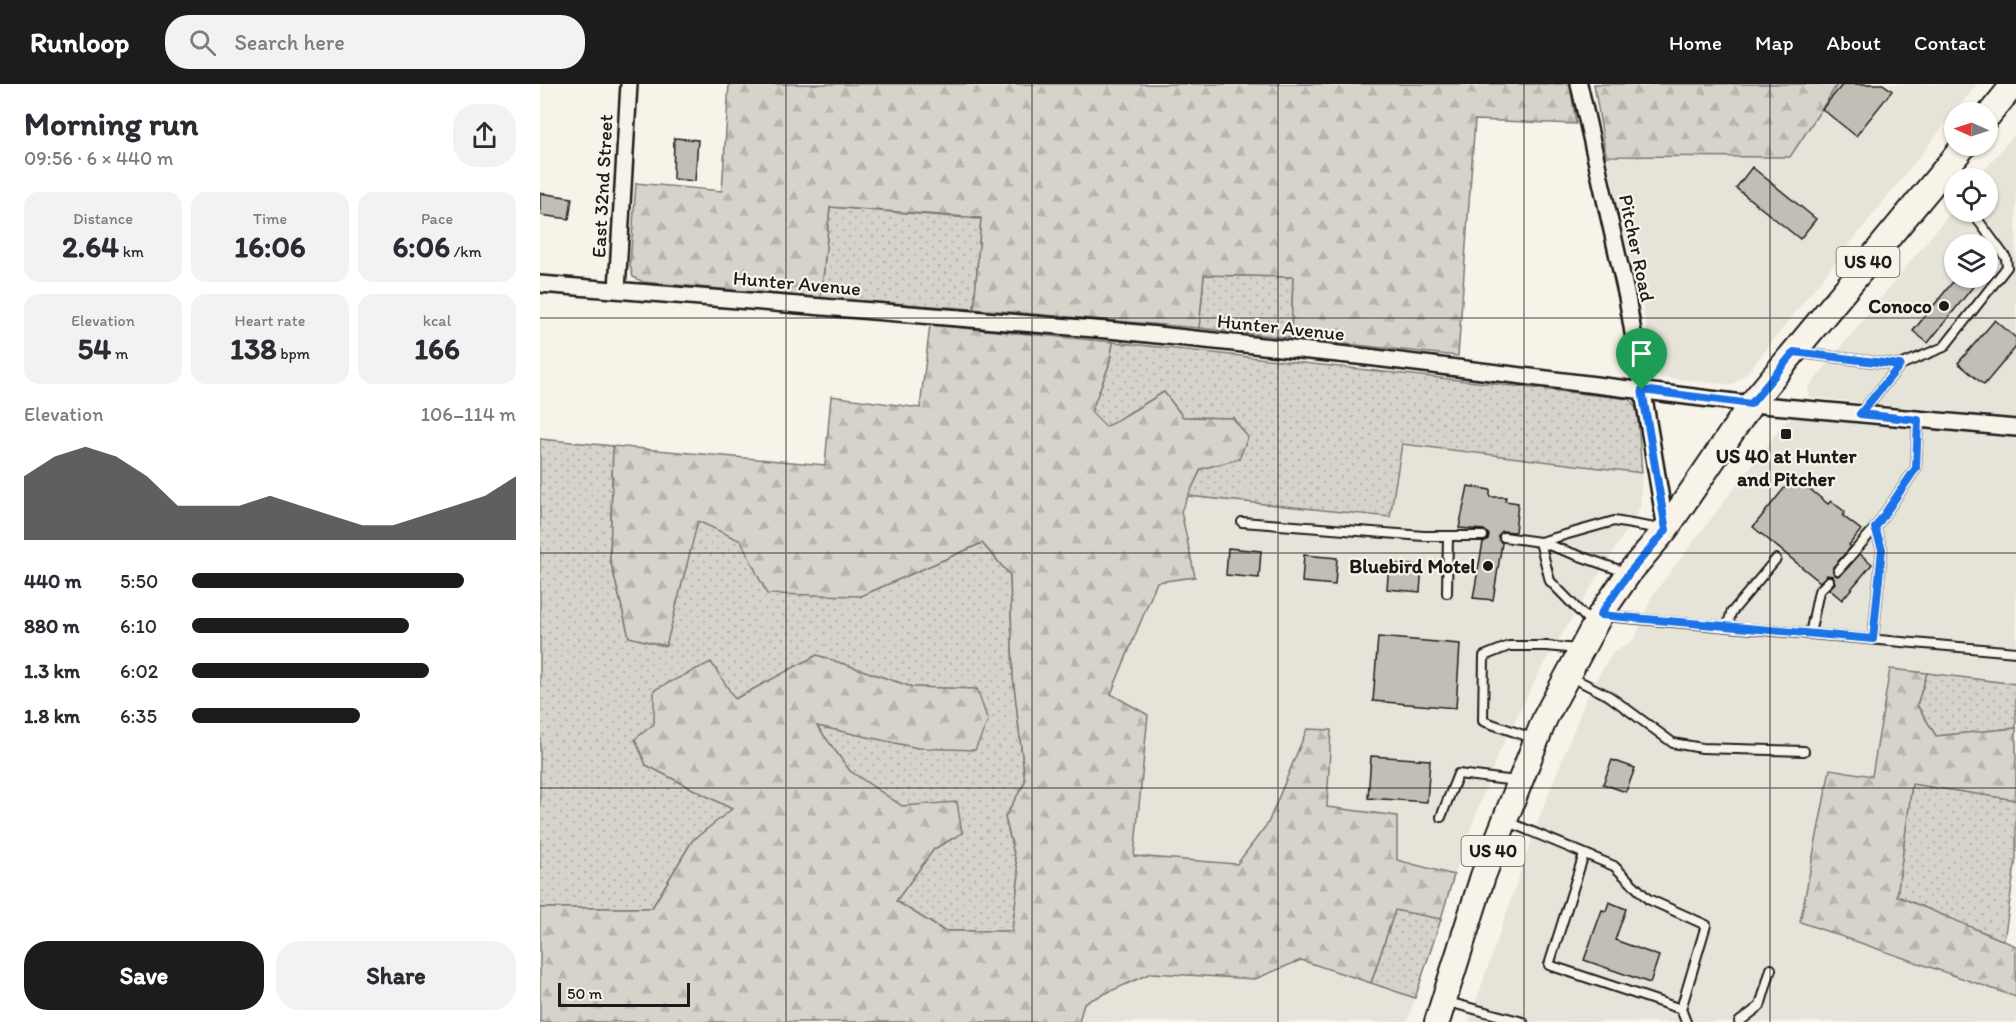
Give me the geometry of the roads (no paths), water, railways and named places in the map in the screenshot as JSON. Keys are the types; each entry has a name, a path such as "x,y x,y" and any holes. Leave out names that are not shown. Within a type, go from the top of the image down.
{"main road":[{"path":"1998,104 2014,84"},
{"name":"US 40","path":"1440,1012 1483,876 1545,718 1597,621 1629,573 1666,530 1751,404 1794,352 1944,184"}],"street":[{"name":"East 32nd Street","path":"618,290 629,84"},
{"name":"Pitcher Road","path":"1579,84 1628,297 1666,530"},
{"name":"Hunter Avenue","path":"540,284 1119,332 1367,357 1751,404 2016,429"}],"lane":[{"path":"1860,414 1900,365 1944,347 2007,267 2006,258 1979,222"},
{"path":"1794,352 1900,365"},
{"path":"1838,570 1875,528 1916,468 1918,420"},
{"path":"1540,542 1614,521 1666,530"},
{"path":"1242,522 1424,536 1483,536"},
{"path":"1873,639 1882,549 1875,528"},
{"path":"1447,593 1448,536"},
{"path":"1504,537 1540,542 1629,573"},
{"path":"1540,542 1551,581 1597,621 1728,627 2016,652"},
{"path":"1728,627 1731,613 1776,559"},
{"path":"1810,634 1820,591 1828,581"},
{"path":"1537,739 1483,722 1484,656 1509,646 1582,649"},
{"path":"1568,675 1609,696 1673,743 1702,748 1804,751"},
{"path":"1441,817 1458,774 1520,782"},
{"path":"1505,820 1614,866 1648,899 1706,925 1681,1009 1686,1022"},
{"path":"1584,854 1549,965 1681,1009"},
{"path":"1739,1022 1760,1006 1770,969"},
{"path":"1440,1012 1523,1022"}],"place":[{"name":"Conoco","path":"1944,306"},
{"name":"US 40 at Hunter and Pitcher","path":"1786,434"},
{"name":"Bluebird Motel","path":"1488,566"}]}
